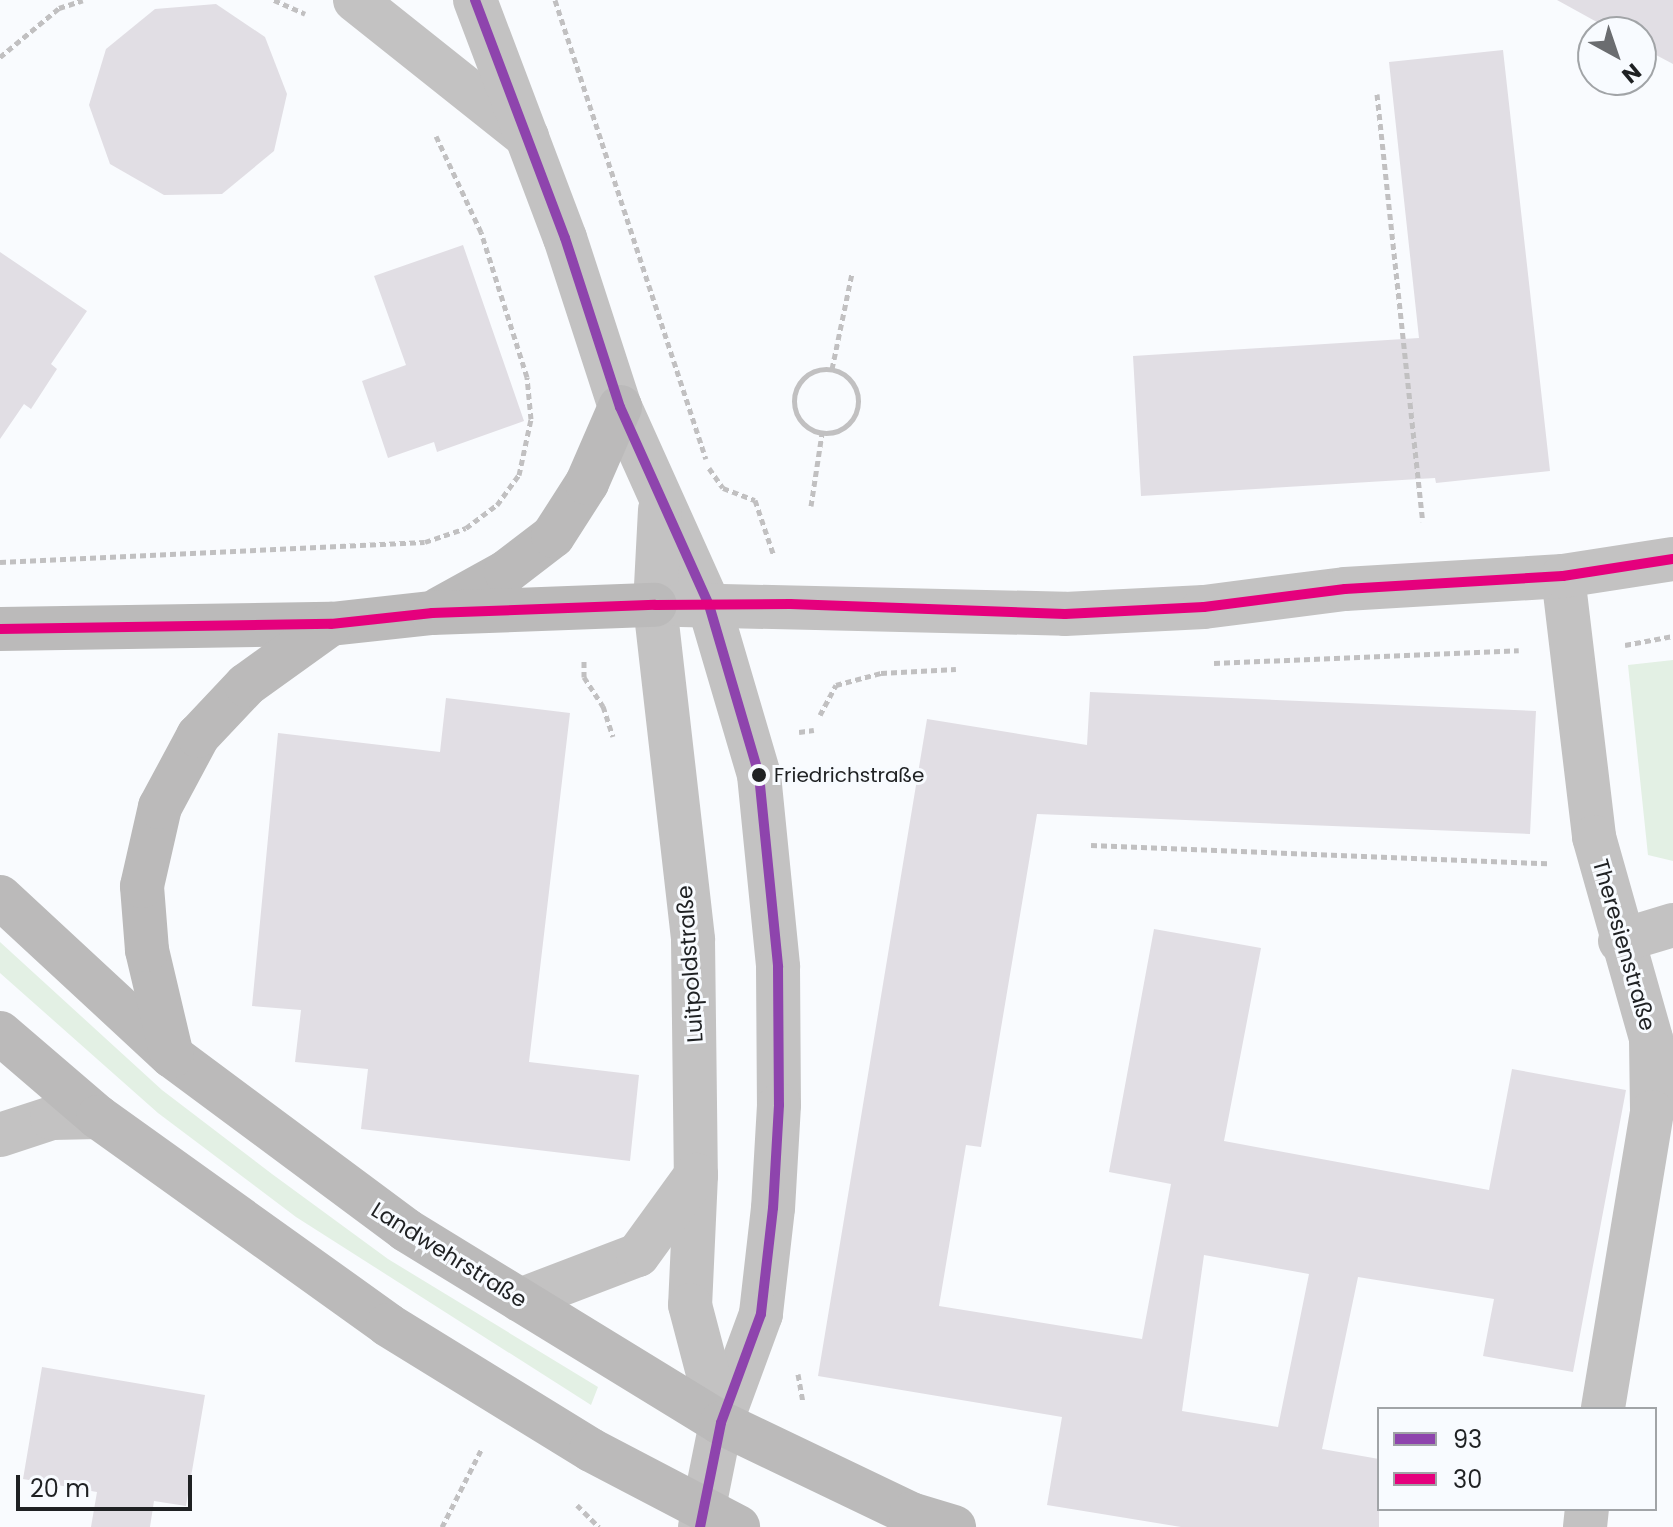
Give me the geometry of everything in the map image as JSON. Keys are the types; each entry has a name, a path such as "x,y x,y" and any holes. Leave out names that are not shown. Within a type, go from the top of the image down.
{"main road":[{"path":"432,613 506,572 553,536 587,483 620,407"},
{"path":"0,629 331,624 432,613 655,605"},
{"path":"172,1056 147,950 142,886 160,807 198,736 246,685 331,624"},
{"name":"Landwehrstraße","path":"0,897 172,1056 334,1180 520,1300 721,1423 911,1514 954,1527"},
{"path":"0,1033 98,1117 388,1325 591,1450 714,1521"}],"street":[{"path":"355,0 527,137"},
{"name":"Luitpoldstraße","path":"475,0 527,137 620,407 660,503 709,605 759,775 778,967 779,1105 761,1314 721,1423 714,1521"},
{"name":"Luitpoldstraße","path":"660,503 655,605 693,940 696,1175 690,1305 721,1423"},
{"path":"655,605 790,604 1065,614 1204,607 1345,589 1563,576 1673,559"},
{"name":"Theresienstraße","path":"1563,576 1570,648 1601,865 1620,941 1651,1039 1652,1112 1603,1407"},
{"path":"1620,941 1673,925"},
{"path":"0,1135 52,1118 98,1117"},
{"path":"520,1300 638,1255 696,1175"}],"path":[{"path":"0,57 59,8 83,0"},
{"path":"274,0 312,18"},
{"path":"555,0 707,465 723,488 755,500 790,604"},
{"path":"1377,94 1423,522"},
{"path":"0,562 425,542 466,528 497,505 519,475 531,419 527,377 481,232 432,129"},
{"path":"832,369 852,273"},
{"path":"832,369 853,383 858,402 846,425 822,433 802,422 794,399 806,376 832,369"},
{"path":"811,506 822,433"},
{"path":"1208,663 1570,648 1673,636"},
{"path":"820,715 836,685 881,673 963,669"},
{"path":"1091,845 1601,865"},
{"path":"442,1527 482,1448"}],"shaded area":[{"path":"1673,660 1673,861 1648,855 1628,665"},
{"path":"0,942 162,1090 272,1174 388,1259 598,1387 591,1405 296,1217 158,1113 0,973"}],"building":[{"path":"1557,0 1673,0 1673,64 1657,56 1657,16 1586,16"},
{"path":"216,4 265,37 287,94 274,151 222,194 164,195 110,164 89,105 106,49 155,9"},
{"path":"1503,50 1550,471 1436,483 1435,478 1141,496 1133,356 1419,338 1389,62"},
{"path":"463,245 524,421 437,452 434,442 388,458 362,381 406,365 374,276"},
{"path":"0,252 87,311 51,364 57,369 31,409 24,404 0,439"},
{"path":"1090,692 1536,711 1530,834 1037,814 981,1147 966,1145 939,1306 1142,1339 1171,1184 1109,1172 1154,929 1261,948 1224,1141 1489,1190 1512,1069 1626,1090 1573,1372 1483,1356 1494,1299 1358,1277 1322,1449 1377,1459 1379,1527 1181,1527 1047,1505 1062,1417 818,1376 927,719 1087,745","holes":["1204,1255 1309,1274 1278,1427 1182,1411"]},
{"path":"446,698 570,713 529,1062 639,1075 630,1161 361,1129 368,1069 295,1062 301,1010 252,1006 278,733 440,752"},
{"path":"42,1367 205,1395 186,1506 154,1501 150,1527 91,1527 97,1492 23,1479"}],"transit line":[{"name":"93","path":"475,0 565,238 620,407 709,605 759,775 778,967 779,1105 773,1208 761,1314 721,1423 700,1527"},
{"name":"30","path":"0,629 331,624 432,613 655,605 790,604 1065,614 1204,607 1345,589 1563,576 1673,559"}],"place":[{"name":"Friedrichstraße","path":"759,775"}]}
